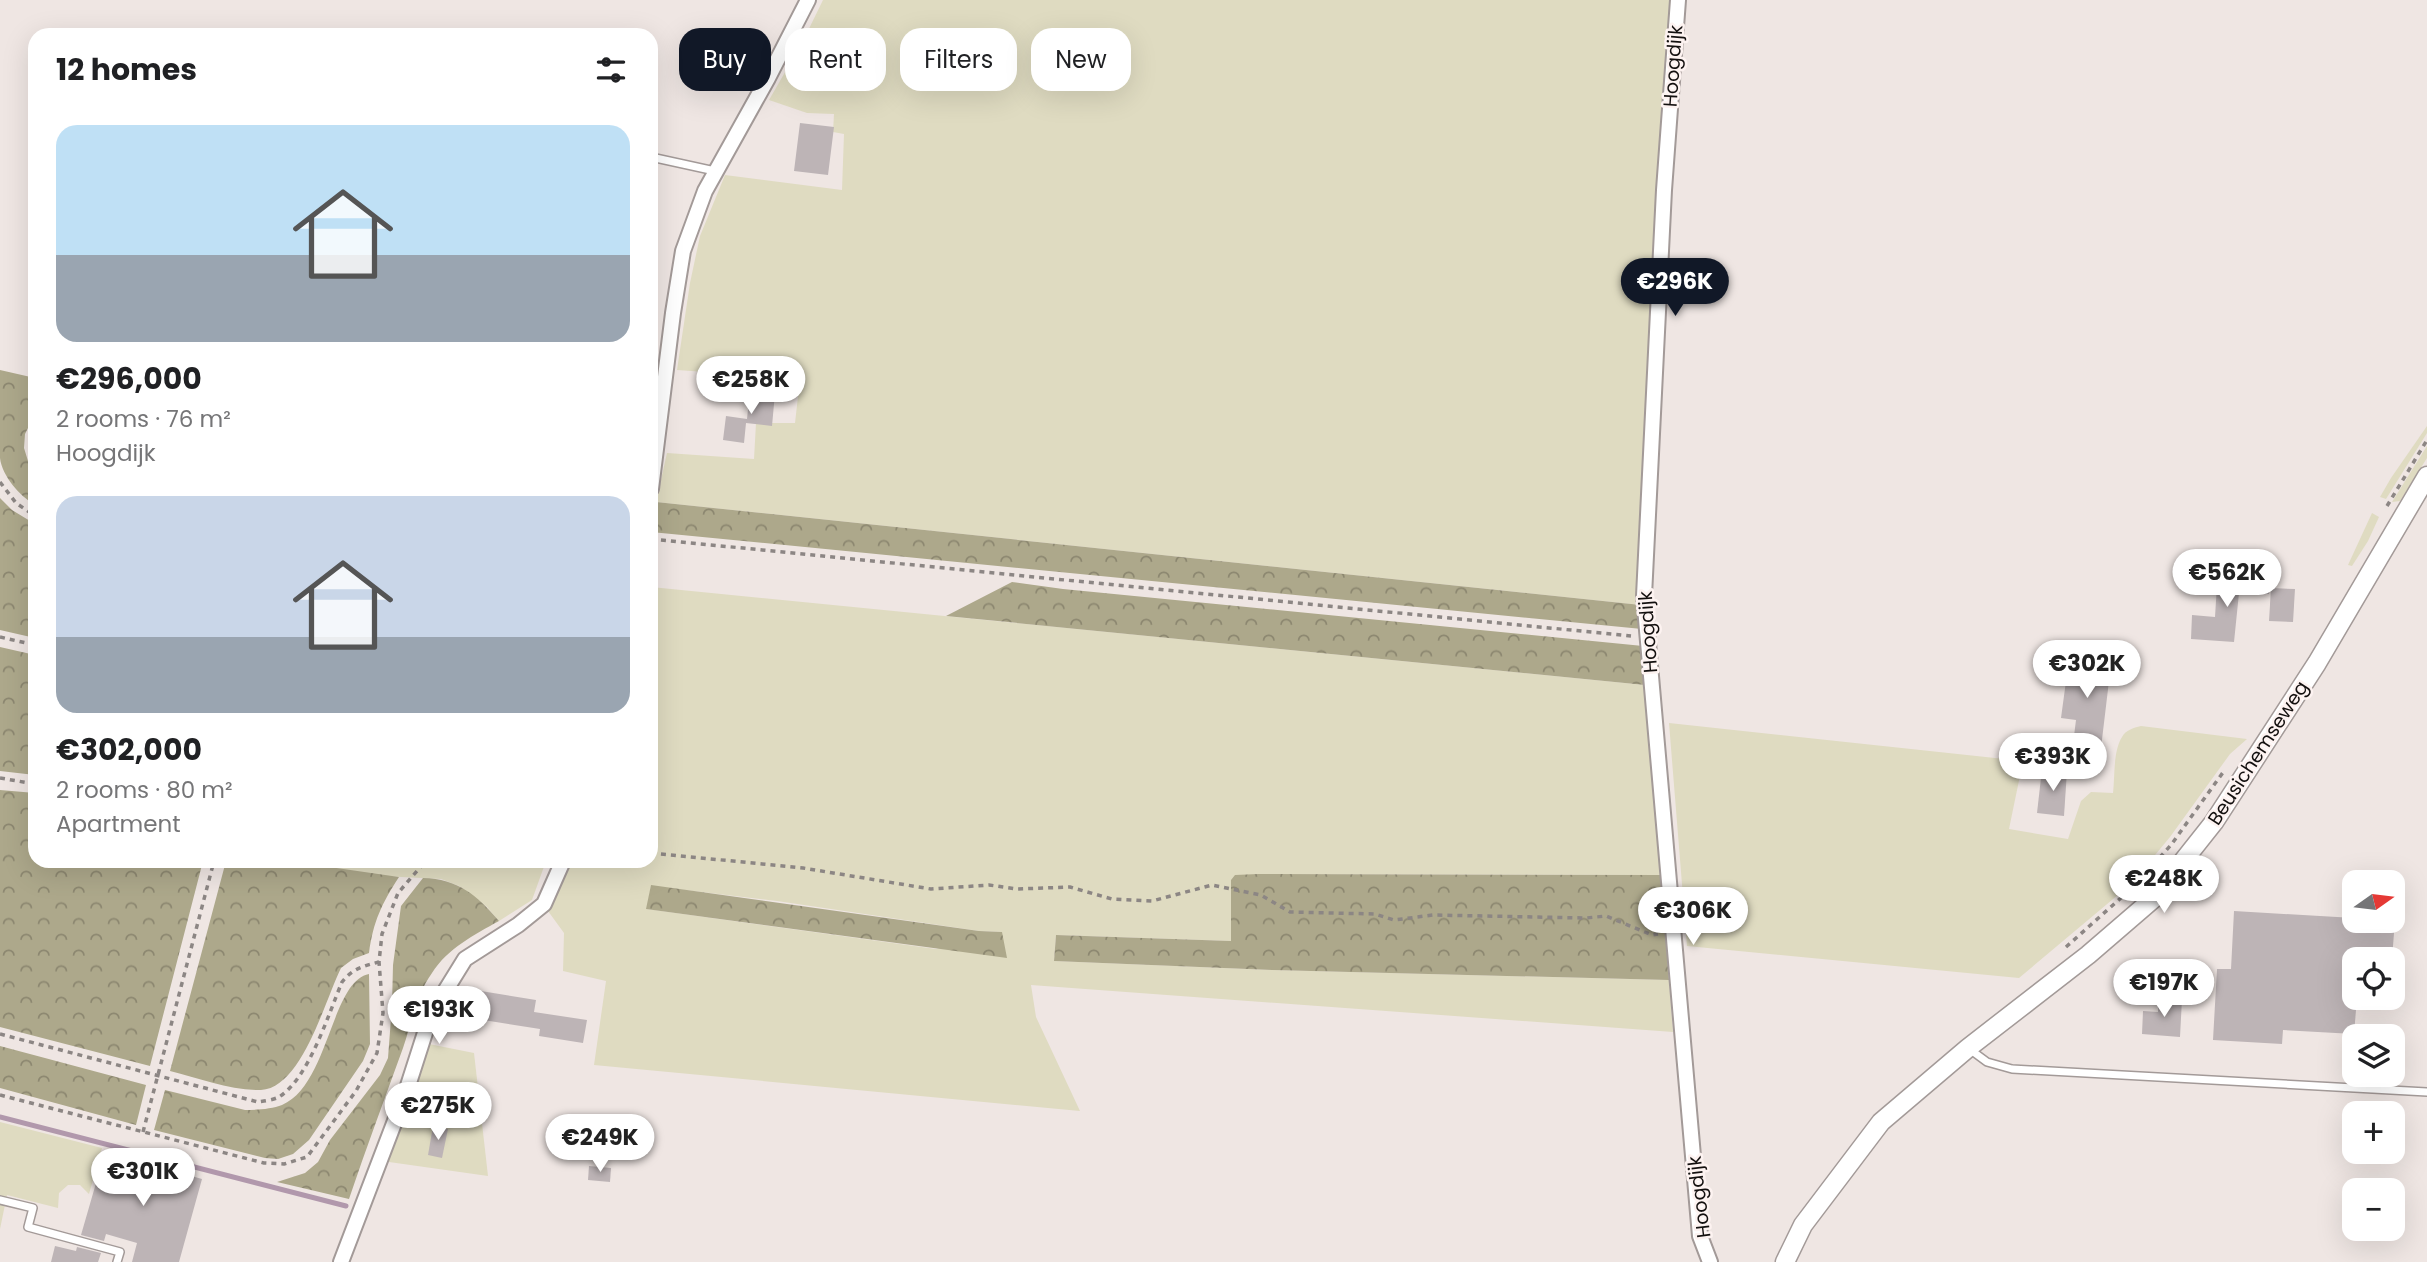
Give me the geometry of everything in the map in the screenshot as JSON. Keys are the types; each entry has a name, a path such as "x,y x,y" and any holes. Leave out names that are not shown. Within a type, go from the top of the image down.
{"street":[{"path":"658,433 683,251 705,191 808,0"},
{"name":"Hoogdijk","path":"1678,0 1664,190 1644,596 1700,1236 1710,1262"},
{"name":"Beusichemseweg","path":"1785,1262 1803,1225 1881,1122 2153,899 2214,822 2317,663 2427,476"},
{"path":"341,1262 406,1092 431,1014 465,959 518,925 544,904 560,868"}],"lane":[{"path":"658,159 716,171"},
{"path":"1968,1048 1987,1062 2012,1069 2427,1092"},
{"path":"0,1200 33,1208 28,1227 120,1252 117,1262"}],"path":[{"path":"2385,511 2389,500 2427,440"},
{"path":"0,482 16,503 28,511"},
{"path":"658,540 1649,638"},
{"path":"0,637 28,643"},
{"path":"2064,950 2140,880 2171,845 2226,768"},
{"path":"0,778 28,783"},
{"path":"658,854 803,868 931,889 989,885 1017,888 1070,887 1112,899 1152,901 1212,885 1261,895 1290,912 1374,914 1394,920 1433,915 1586,918 1606,916 1652,934 1674,934"},
{"path":"143,1132 212,868"},
{"path":"0,1095 264,1163 284,1164 307,1157 356,1091 377,1053 383,1013 379,962 382,934 398,893 420,868"},
{"path":"0,1034 258,1102 277,1098 292,1086 304,1070 342,982 349,972 379,962"}],"shaded area":[{"path":"823,0 1673,0 1647,361 1639,573 1641,605 658,502 667,453 754,459 756,423 795,423 800,379 677,370 700,236 725,175 842,190 844,134 833,132 834,114 807,113 769,100 785,72 785,91 886,91 886,28 809,28"},
{"path":"2427,426 2427,433 2386,499 2380,497 2391,478"},
{"path":"2427,446 2427,458 2400,501 2392,502"},
{"path":"2372,513 2379,517 2368,541 2352,566 2348,565"},
{"path":"658,588 1645,685 1661,875 1258,874 1231,880 1231,941 1056,935 1054,961 1272,970 1669,980 1673,1032 1031,985 1036,1017 1080,1111 594,1065 606,981 563,971 564,933 548,911 558,893 565,868 658,868","holes":["651,886 777,901 979,931 1002,932 936,949 647,909"]},
{"path":"1669,723 2023,761 2009,829 2068,839 2081,801 2091,792 2113,793 2117,749 2122,737 2130,730 2141,726 2247,739 2230,754 2170,837 2131,884 2019,978 1687,946"},
{"path":"332,868 543,868 532,900 499,921 487,907 459,886 441,879 382,876"},
{"path":"424,1043 474,1053 488,1176 382,1161"},
{"path":"0,1122 102,1148 89,1194 80,1185 68,1185 59,1193 58,1208 7,1195 0,1229"}],"green space":[{"path":"0,370 28,376 28,428 24,448 28,461 28,500 4,472 0,458"},
{"path":"0,498 12,510 28,520 28,636 0,630"},
{"path":"658,502 1641,605 1642,629 658,533"},
{"path":"1012,582 1643,646 1645,685 946,616"},
{"path":"0,647 28,653 28,774 0,771"},
{"path":"0,790 28,792 28,868 201,868 150,1066 0,1027"},
{"path":"224,868 337,868 399,877 379,913 369,953 353,959 341,968 310,1040 289,1075 276,1085 250,1090 170,1071"},
{"path":"1235,875 1661,875 1669,980 1272,970 1054,961 1056,935 1231,941 1231,880"},
{"path":"423,878 447,881 466,890 483,903 499,921 454,949 438,964 427,981 349,1199 277,1182 305,1173 318,1162 330,1140 380,1075 388,1058 393,965 401,906"},
{"path":"651,885 1002,932 1007,958 646,909"},
{"path":"369,974 370,1044 363,1061 309,1140 293,1154 278,1159 265,1158 154,1130 165,1090 245,1110 282,1105 298,1094 320,1057 346,995 356,981"},
{"path":"0,1046 146,1085 136,1125 0,1088"}],"building":[{"path":"800,123 834,127 828,175 794,171"},
{"path":"750,390 775,393 772,426 746,423 744,443 723,440 726,416 747,419"},
{"path":"2227,577 2269,577 2269,594 2239,593 2234,642 2191,639 2192,615 2215,617 2217,585 2226,586"},
{"path":"2271,588 2295,589 2293,622 2269,621"},
{"path":"2069,659 2111,664 2101,748 2073,744 2076,720 2061,718"},
{"path":"2042,769 2067,771 2064,816 2037,813"},
{"path":"2234,911 2342,917 2342,933 2394,933 2393,947 2342,947 2342,1010 2356,1010 2355,1024 2342,1024 2342,1033 2283,1030 2282,1044 2213,1040 2217,969 2231,969"},
{"path":"481,991 536,1000 534,1012 587,1020 583,1043 539,1036 540,1029 477,1019"},
{"path":"2158,998 2182,999 2180,1037 2142,1034 2143,1011 2158,1012"},
{"path":"433,1126 448,1129 442,1158 428,1155"},
{"path":"105,1152 202,1179 179,1262 132,1262 137,1243 106,1234 104,1241 81,1235"},
{"path":"589,1166 611,1168 610,1182 588,1180"},
{"path":"55,1246 76,1251 77,1247 101,1253 98,1262 51,1262"}],"waterway":[{"path":"0,1117 346,1206"}]}
